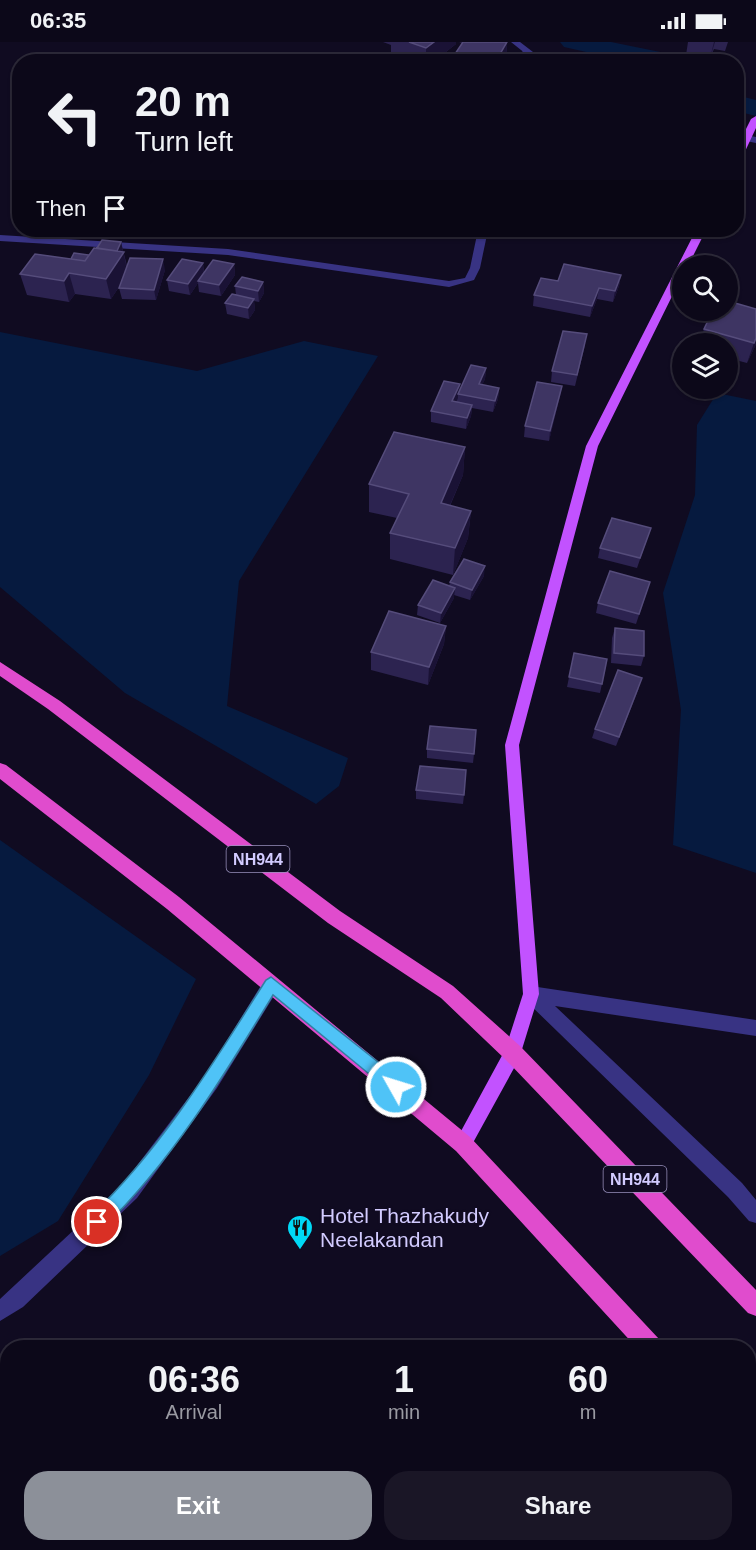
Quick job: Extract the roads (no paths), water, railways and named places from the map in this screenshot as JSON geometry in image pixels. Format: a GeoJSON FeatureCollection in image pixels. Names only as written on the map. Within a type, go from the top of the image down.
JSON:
{"type":"FeatureCollection","features":[{"type":"Feature","properties":{"kind":"highway","name":"NH944"},"geometry":{"type":"LineString","coordinates":[[0,668],[63,712],[334,917],[447,992],[513,1053],[756,1305]]}},
{"type":"Feature","properties":{"kind":"highway"},"geometry":{"type":"LineString","coordinates":[[0,770],[172,903],[463,1144],[645,1340]]}},
{"type":"Feature","properties":{"kind":"main road"},"geometry":{"type":"LineString","coordinates":[[752,139],[755,122]]}},
{"type":"Feature","properties":{"kind":"main road"},"geometry":{"type":"LineString","coordinates":[[688,255],[698,237]]}},
{"type":"Feature","properties":{"kind":"main road"},"geometry":{"type":"LineString","coordinates":[[463,1144],[513,1053],[531,994],[512,745],[592,446],[672,288]]}},
{"type":"Feature","properties":{"kind":"street"},"geometry":{"type":"LineString","coordinates":[[515,42],[529,54]]}},
{"type":"Feature","properties":{"kind":"street"},"geometry":{"type":"LineString","coordinates":[[0,238],[228,252],[449,284],[469,280],[475,268],[482,237]]}},
{"type":"Feature","properties":{"kind":"street"},"geometry":{"type":"LineString","coordinates":[[0,1311],[16,1300],[130,1191],[211,1082],[271,985]]}},
{"type":"Feature","properties":{"kind":"street"},"geometry":{"type":"LineString","coordinates":[[531,994],[756,1028]]}},
{"type":"Feature","properties":{"kind":"street"},"geometry":{"type":"LineString","coordinates":[[531,994],[735,1190],[756,1214]]}},
{"type":"Feature","properties":{"kind":"water"},"geometry":{"type":"Polygon","coordinates":[[[0,332],[197,371],[304,341],[378,356],[239,581],[227,706],[348,758],[339,786],[316,804],[125,693],[0,587],[0,332]]]}},
{"type":"Feature","properties":{"kind":"water"},"geometry":{"type":"Polygon","coordinates":[[[738,397],[756,401],[756,873],[673,845],[681,710],[663,593],[695,495],[697,425],[713,399],[738,397]]]}},
{"type":"Feature","properties":{"kind":"water"},"geometry":{"type":"Polygon","coordinates":[[[0,840],[196,979],[149,1075],[58,1221],[0,1256],[0,840]]]}},
{"type":"Feature","properties":{"kind":"waterway"},"geometry":{"type":"LineString","coordinates":[[573,42],[632,54]]}},
{"type":"Feature","properties":{"kind":"waterway"},"geometry":{"type":"LineString","coordinates":[[744,105],[756,108]]}},
{"type":"Feature","properties":{"kind":"place","name":"Hotel Thazhakudy Neelakandan"},"geometry":{"type":"Point","coordinates":[300,1251]}}]}
